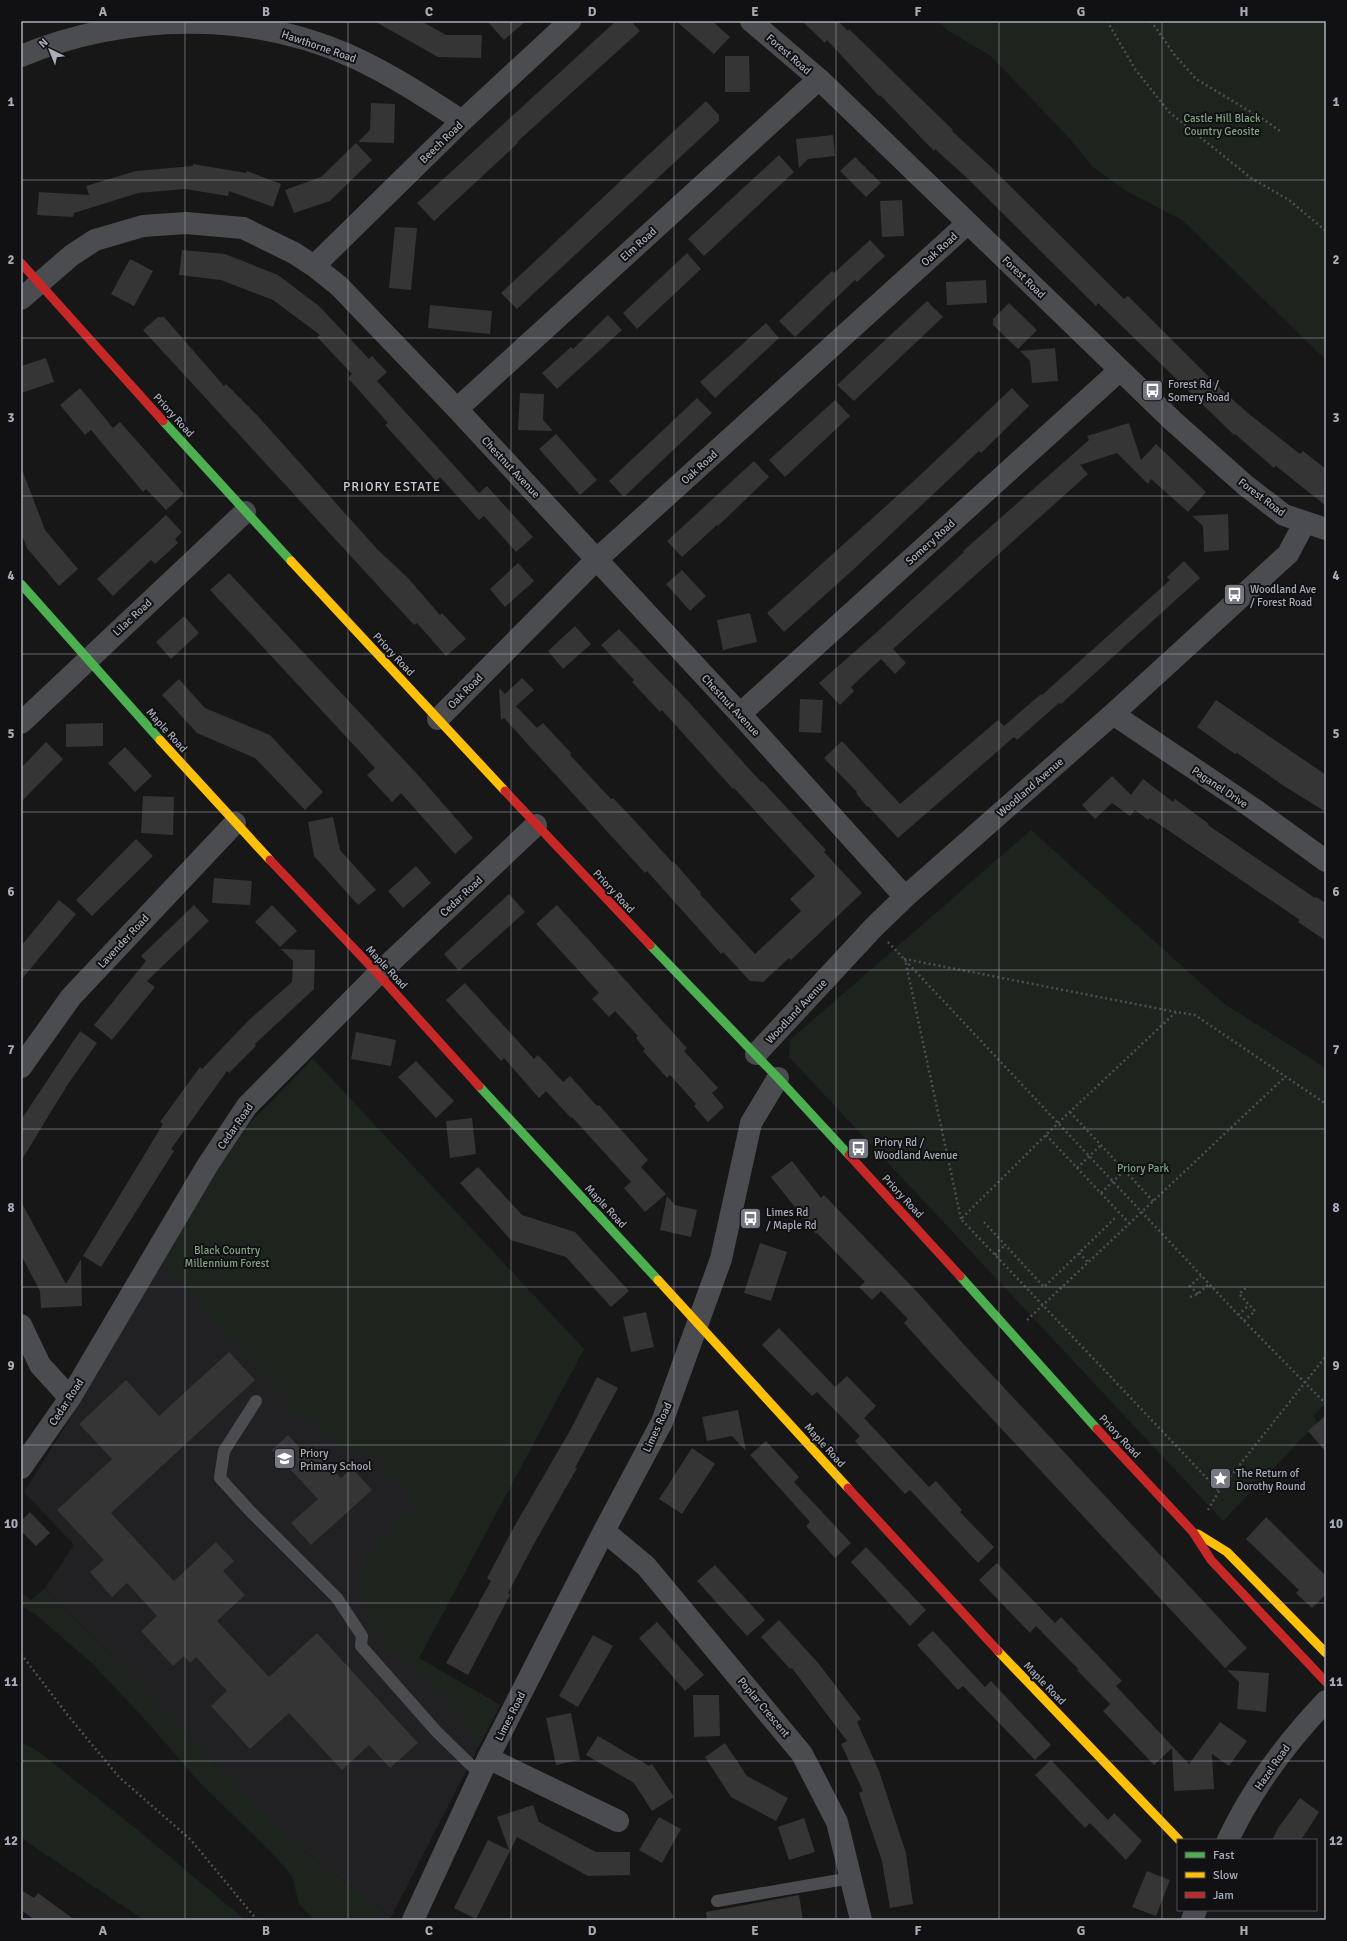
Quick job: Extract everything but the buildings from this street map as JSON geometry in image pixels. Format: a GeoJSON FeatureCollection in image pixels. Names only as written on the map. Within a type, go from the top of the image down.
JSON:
{"type":"FeatureCollection","features":[{"type":"Feature","properties":{"kind":"main road","name":"Priory Road"},"geometry":{"type":"LineString","coordinates":[[21,263],[245,512],[665,962],[756,1054],[1013,1334],[1105,1438],[1193,1532],[1211,1560],[1326,1682]]}},
{"type":"Feature","properties":{"kind":"main road","name":"Maple Road"},"geometry":{"type":"LineString","coordinates":[[21,584],[235,823],[378,974],[468,1075],[698,1323],[947,1597],[1178,1839]]}},
{"type":"Feature","properties":{"kind":"main road","name":"Priory Road"},"geometry":{"type":"LineString","coordinates":[[1193,1532],[1227,1552],[1326,1653]]}},
{"type":"Feature","properties":{"kind":"street","name":"Beech Road"},"geometry":{"type":"LineString","coordinates":[[314,266],[462,121],[570,21]]}},
{"type":"Feature","properties":{"kind":"street","name":"Forest Road"},"geometry":{"type":"LineString","coordinates":[[751,21],[819,79],[1173,421],[1245,485],[1284,516],[1326,529]]}},
{"type":"Feature","properties":{"kind":"street","name":"Hawthorne Road"},"geometry":{"type":"LineString","coordinates":[[21,56],[38,49],[83,36],[121,29],[170,23],[229,24],[287,33],[352,56],[406,84],[462,121]]}},
{"type":"Feature","properties":{"kind":"street","name":"Elm Road"},"geometry":{"type":"LineString","coordinates":[[457,409],[819,79]]}},
{"type":"Feature","properties":{"kind":"street","name":"Chestnut Avenue"},"geometry":{"type":"LineString","coordinates":[[21,299],[72,255],[95,240],[150,225],[186,223],[243,228],[294,253],[314,266],[339,286],[457,409],[740,714],[905,897]]}},
{"type":"Feature","properties":{"kind":"street","name":"Oak Road"},"geometry":{"type":"LineString","coordinates":[[438,719],[596,560],[968,223]]}},
{"type":"Feature","properties":{"kind":"street","name":"Somery Road"},"geometry":{"type":"LineString","coordinates":[[740,714],[1120,370]]}},
{"type":"Feature","properties":{"kind":"street","name":"Lilac Road"},"geometry":{"type":"LineString","coordinates":[[21,723],[87,659],[245,512]]}},
{"type":"Feature","properties":{"kind":"street","name":"Woodland Avenue"},"geometry":{"type":"LineString","coordinates":[[756,1054],[874,927],[905,897],[1113,714],[1288,554],[1305,522]]}},
{"type":"Feature","properties":{"kind":"street","name":"Paganel Drive"},"geometry":{"type":"LineString","coordinates":[[1113,714],[1254,809],[1326,861]]}},
{"type":"Feature","properties":{"kind":"street","name":"Lavender Road"},"geometry":{"type":"LineString","coordinates":[[21,1067],[71,997],[235,823]]}},
{"type":"Feature","properties":{"kind":"street","name":"Cedar Road"},"geometry":{"type":"LineString","coordinates":[[21,1468],[70,1398],[207,1166],[247,1106],[378,974],[536,825]]}},
{"type":"Feature","properties":{"kind":"street","name":"Limes Road"},"geometry":{"type":"LineString","coordinates":[[413,1920],[485,1767],[604,1531],[662,1422],[721,1259],[751,1123],[778,1078]]}},
{"type":"Feature","properties":{"kind":"street"},"geometry":{"type":"LineString","coordinates":[[21,1325],[40,1365],[70,1398]]}},
{"type":"Feature","properties":{"kind":"street","name":"Poplar Crescent"},"geometry":{"type":"LineString","coordinates":[[604,1531],[646,1566],[802,1754],[837,1822],[861,1920]]}},
{"type":"Feature","properties":{"kind":"street"},"geometry":{"type":"LineString","coordinates":[[1304,1630],[1303,1645],[1326,1669]]}},
{"type":"Feature","properties":{"kind":"street","name":"Hazel Road"},"geometry":{"type":"LineString","coordinates":[[1229,1839],[1261,1782],[1298,1730],[1326,1701]]}},
{"type":"Feature","properties":{"kind":"street"},"geometry":{"type":"LineString","coordinates":[[485,1767],[618,1821]]}},
{"type":"Feature","properties":{"kind":"lane"},"geometry":{"type":"LineString","coordinates":[[256,1401],[224,1451],[220,1478],[250,1511],[337,1598],[362,1636],[361,1646],[436,1731],[485,1767]]}},
{"type":"Feature","properties":{"kind":"lane"},"geometry":{"type":"LineString","coordinates":[[717,1901],[851,1878]]}},
{"type":"Feature","properties":{"kind":"path"},"geometry":{"type":"LineString","coordinates":[[1107,21],[1135,69],[1169,112],[1251,178],[1289,200],[1326,231]]}},
{"type":"Feature","properties":{"kind":"path"},"geometry":{"type":"LineString","coordinates":[[1151,21],[1174,54],[1196,79],[1280,131]]}},
{"type":"Feature","properties":{"kind":"path"},"geometry":{"type":"LineString","coordinates":[[874,927],[1238,1315],[1306,1382],[1326,1404]]}},
{"type":"Feature","properties":{"kind":"path"},"geometry":{"type":"LineString","coordinates":[[905,960],[1195,1015],[1326,1104]]}},
{"type":"Feature","properties":{"kind":"path"},"geometry":{"type":"LineString","coordinates":[[905,960],[961,1219],[1219,1491]]}},
{"type":"Feature","properties":{"kind":"path"},"geometry":{"type":"LineString","coordinates":[[961,1219],[1058,1123],[1176,1012]]}},
{"type":"Feature","properties":{"kind":"path"},"geometry":{"type":"LineString","coordinates":[[1013,1334],[1286,1076]]}},
{"type":"Feature","properties":{"kind":"path"},"geometry":{"type":"LineString","coordinates":[[1070,1112],[1154,1202]]}},
{"type":"Feature","properties":{"kind":"path"},"geometry":{"type":"LineString","coordinates":[[1046,1135],[1130,1224]]}},
{"type":"Feature","properties":{"kind":"path"},"geometry":{"type":"LineString","coordinates":[[1077,1168],[1101,1145]]}},
{"type":"Feature","properties":{"kind":"path"},"geometry":{"type":"LineString","coordinates":[[1101,1193],[1125,1170]]}},
{"type":"Feature","properties":{"kind":"path"},"geometry":{"type":"LineString","coordinates":[[984,1222],[1044,1287],[1115,1218]]}},
{"type":"Feature","properties":{"kind":"path"},"geometry":{"type":"LineString","coordinates":[[995,1255],[1005,1245]]}},
{"type":"Feature","properties":{"kind":"path"},"geometry":{"type":"LineString","coordinates":[[1079,1253],[1089,1263]]}},
{"type":"Feature","properties":{"kind":"path"},"geometry":{"type":"LineString","coordinates":[[1198,1294],[1190,1286],[1202,1276]]}},
{"type":"Feature","properties":{"kind":"path"},"geometry":{"type":"LineString","coordinates":[[1190,1297],[1198,1294],[1209,1284]]}},
{"type":"Feature","properties":{"kind":"path"},"geometry":{"type":"LineString","coordinates":[[1244,1321],[1255,1311],[1239,1294],[1247,1287]]}},
{"type":"Feature","properties":{"kind":"path"},"geometry":{"type":"LineString","coordinates":[[1238,1315],[1250,1305]]}},
{"type":"Feature","properties":{"kind":"path"},"geometry":{"type":"LineString","coordinates":[[1208,1510],[1219,1491],[1326,1356]]}},
{"type":"Feature","properties":{"kind":"path"},"geometry":{"type":"LineString","coordinates":[[21,1654],[70,1718],[119,1777],[191,1840],[258,1920]]}},
{"type":"Feature","properties":{"kind":"shaded area","name":"Priory Primary School"},"geometry":{"type":"Polygon","coordinates":[[[313,1059],[584,1349],[419,1658],[500,1705],[391,1917],[288,1838],[45,1588],[74,1545],[24,1492],[66,1425],[210,1181],[251,1123],[313,1059]]]}},
{"type":"Feature","properties":{"kind":"green space","name":"Castle Hill Black Country Geosite"},"geometry":{"type":"Polygon","coordinates":[[[938,21],[1326,21],[1326,360],[1182,220],[1128,192],[1094,168],[1069,138],[991,56],[947,30],[938,21]]]}},
{"type":"Feature","properties":{"kind":"green space","name":"Priory Park"},"geometry":{"type":"Polygon","coordinates":[[[1031,830],[1223,1003],[1326,1068],[1326,1403],[1313,1416],[1318,1422],[1223,1521],[789,1057],[790,1040],[1031,830]]]}},
{"type":"Feature","properties":{"kind":"green space","name":"Black Country Millennium Forest"},"geometry":{"type":"Polygon","coordinates":[[[313,1059],[584,1349],[419,1658],[500,1705],[480,1744],[437,1688],[406,1659],[382,1643],[368,1621],[360,1589],[361,1561],[383,1536],[416,1506],[375,1457],[358,1455],[335,1437],[290,1410],[279,1392],[161,1263],[210,1181],[250,1123],[313,1059]]]}},
{"type":"Feature","properties":{"kind":"green space"},"geometry":{"type":"Polygon","coordinates":[[[45,1588],[288,1838],[391,1917],[388,1920],[314,1920],[299,1904],[292,1876],[272,1853],[201,1784],[148,1723],[93,1664],[35,1614],[21,1606],[21,1592],[31,1600],[45,1588]]]}},
{"type":"Feature","properties":{"kind":"green space"},"geometry":{"type":"Polygon","coordinates":[[[21,1742],[38,1751],[144,1835],[245,1920],[144,1920],[21,1838],[21,1742]]]}},
{"type":"Feature","properties":{"kind":"traffic: fast"},"geometry":{"type":"LineString","coordinates":[[163,421],[291,561]]}},
{"type":"Feature","properties":{"kind":"traffic: fast"},"geometry":{"type":"LineString","coordinates":[[21,584],[160,740]]}},
{"type":"Feature","properties":{"kind":"traffic: fast"},"geometry":{"type":"LineString","coordinates":[[650,945],[778,1078],[849,1155]]}},
{"type":"Feature","properties":{"kind":"traffic: fast"},"geometry":{"type":"LineString","coordinates":[[479,1086],[658,1280]]}},
{"type":"Feature","properties":{"kind":"traffic: fast"},"geometry":{"type":"LineString","coordinates":[[960,1276],[1097,1429]]}},
{"type":"Feature","properties":{"kind":"traffic: slow"},"geometry":{"type":"LineString","coordinates":[[291,561],[505,791]]}},
{"type":"Feature","properties":{"kind":"traffic: slow"},"geometry":{"type":"LineString","coordinates":[[160,740],[270,860]]}},
{"type":"Feature","properties":{"kind":"traffic: slow"},"geometry":{"type":"LineString","coordinates":[[658,1280],[848,1488]]}},
{"type":"Feature","properties":{"kind":"traffic: slow"},"geometry":{"type":"LineString","coordinates":[[1198,1534],[1227,1552],[1326,1653]]}},
{"type":"Feature","properties":{"kind":"traffic: slow"},"geometry":{"type":"LineString","coordinates":[[998,1651],[1178,1839]]}},
{"type":"Feature","properties":{"kind":"traffic: jam"},"geometry":{"type":"LineString","coordinates":[[21,263],[163,421]]}},
{"type":"Feature","properties":{"kind":"traffic: jam"},"geometry":{"type":"LineString","coordinates":[[505,791],[650,945]]}},
{"type":"Feature","properties":{"kind":"traffic: jam"},"geometry":{"type":"LineString","coordinates":[[270,860],[378,974],[479,1086]]}},
{"type":"Feature","properties":{"kind":"traffic: jam"},"geometry":{"type":"LineString","coordinates":[[849,1155],[960,1276]]}},
{"type":"Feature","properties":{"kind":"traffic: jam"},"geometry":{"type":"LineString","coordinates":[[1097,1429],[1193,1532],[1211,1560],[1326,1682]]}},
{"type":"Feature","properties":{"kind":"traffic: jam"},"geometry":{"type":"LineString","coordinates":[[848,1488],[998,1651]]}},
{"type":"Feature","properties":{"kind":"place","name":"Forest Rd / Somery Road"},"geometry":{"type":"Point","coordinates":[1152,390]}},
{"type":"Feature","properties":{"kind":"place","name":"Woodland Ave / Forest Road"},"geometry":{"type":"Point","coordinates":[1235,595]}},
{"type":"Feature","properties":{"kind":"place","name":"Priory Rd / Woodland Avenue"},"geometry":{"type":"Point","coordinates":[859,1148]}},
{"type":"Feature","properties":{"kind":"place","name":"Limes Rd / Maple Rd"},"geometry":{"type":"Point","coordinates":[750,1218]}},
{"type":"Feature","properties":{"kind":"place","name":"Priory Primary School"},"geometry":{"type":"Point","coordinates":[285,1459]}},
{"type":"Feature","properties":{"kind":"place","name":"The Return of Dorothy Round"},"geometry":{"type":"Point","coordinates":[1220,1479]}},
{"type":"Feature","properties":{"kind":"district","name":"PRIORY ESTATE"},"geometry":{"type":"Point","coordinates":[392,486]}}]}
